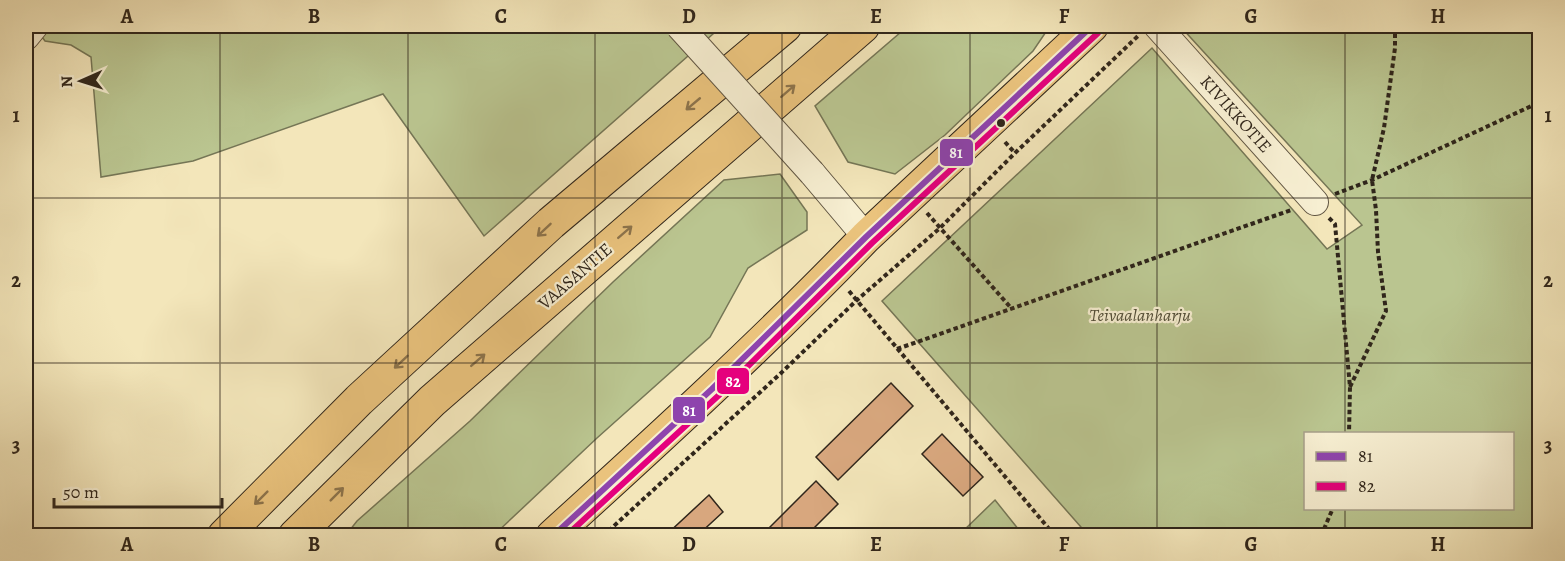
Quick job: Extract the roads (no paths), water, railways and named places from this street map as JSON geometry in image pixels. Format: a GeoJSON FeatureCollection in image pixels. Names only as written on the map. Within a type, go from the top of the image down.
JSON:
{"type":"FeatureCollection","features":[{"type":"Feature","properties":{"kind":"highway","name":"VAASANTIE"},"geometry":{"type":"LineString","coordinates":[[295,536],[432,401],[863,26]]}},
{"type":"Feature","properties":{"kind":"highway"},"geometry":{"type":"LineString","coordinates":[[224,536],[359,400],[551,223],[777,30]]}},
{"type":"Feature","properties":{"kind":"main road"},"geometry":{"type":"LineString","coordinates":[[552,536],[641,456],[832,273],[866,237],[1092,26]]}},
{"type":"Feature","properties":{"kind":"street"},"geometry":{"type":"LineString","coordinates":[[26,37],[35,26]]}},
{"type":"Feature","properties":{"kind":"street"},"geometry":{"type":"LineString","coordinates":[[678,26],[813,173],[866,237]]}},
{"type":"Feature","properties":{"kind":"street","name":"KIVIKKOTIE"},"geometry":{"type":"LineString","coordinates":[[1149,29],[1315,202]]}},
{"type":"Feature","properties":{"kind":"park label","name":"Teivaalanharju"},"geometry":{"type":"Point","coordinates":[1140,315]}}]}
